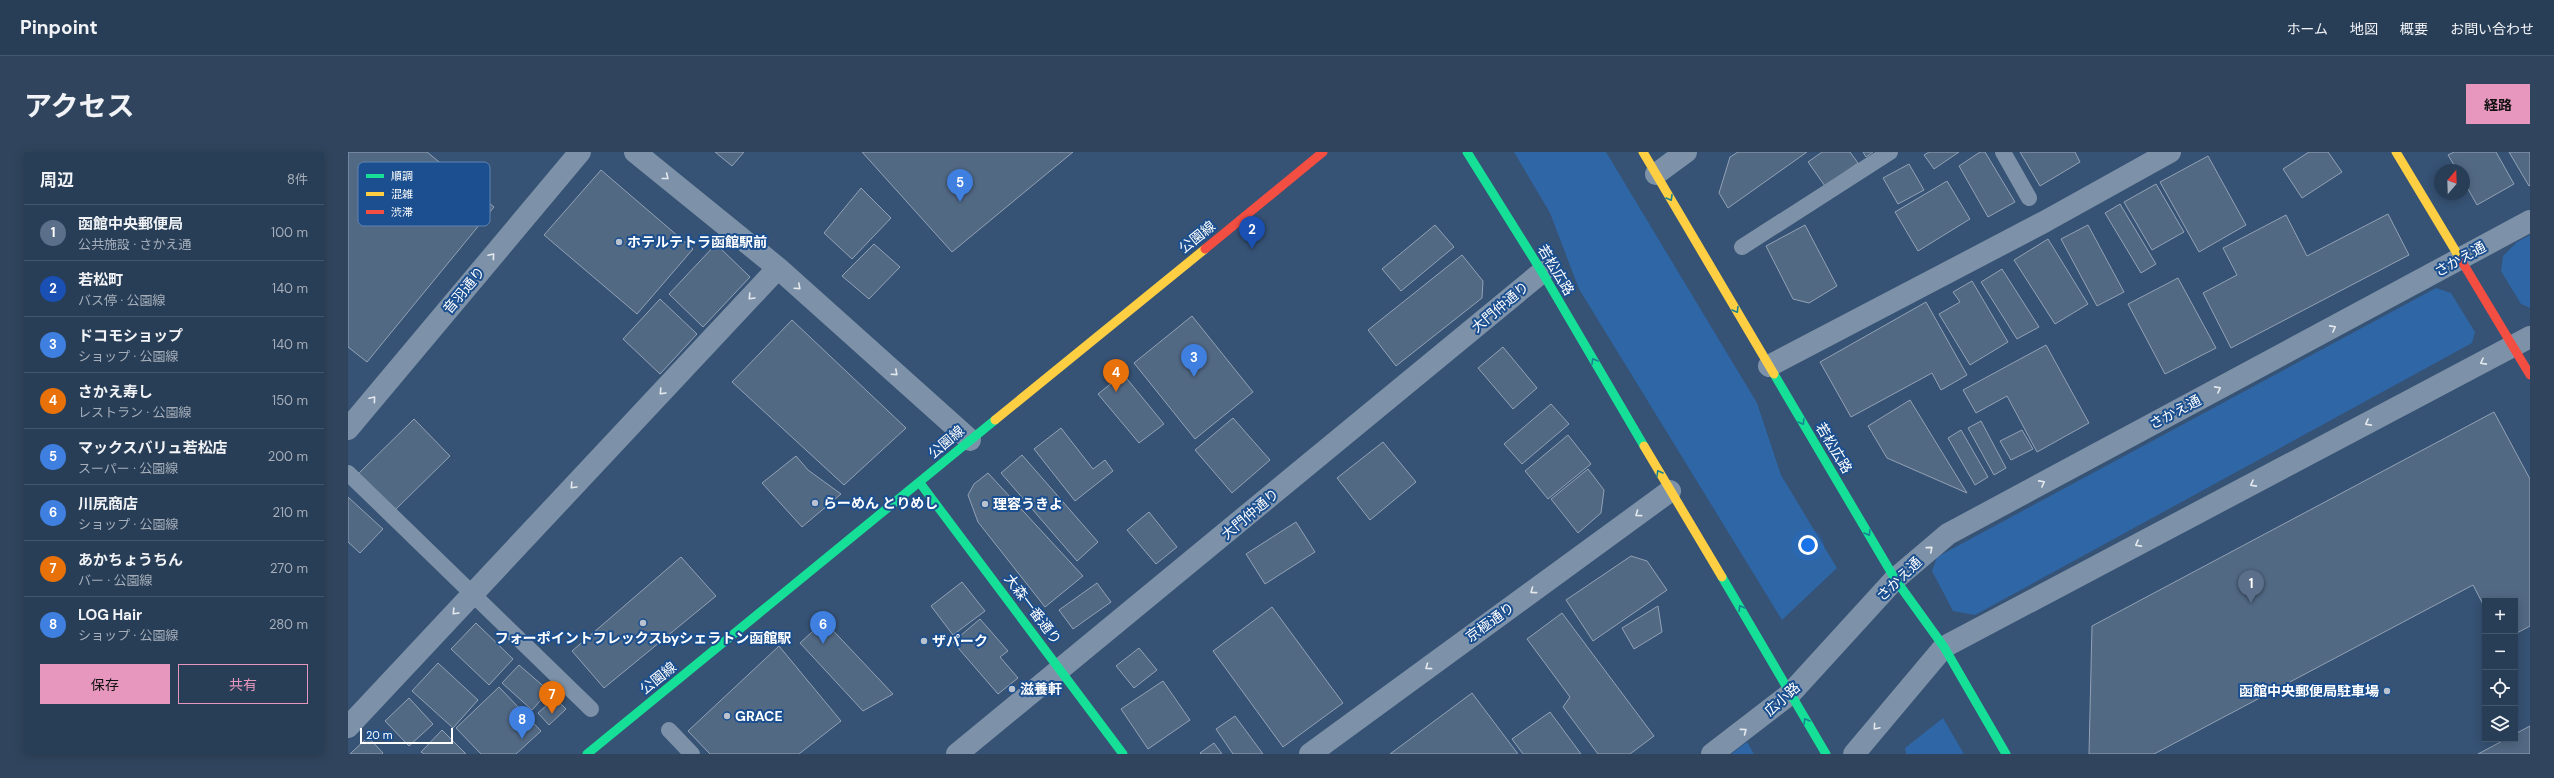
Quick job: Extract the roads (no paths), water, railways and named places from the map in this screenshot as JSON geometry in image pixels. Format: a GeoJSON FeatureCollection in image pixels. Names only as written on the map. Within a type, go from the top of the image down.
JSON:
{"type":"FeatureCollection","features":[{"type":"Feature","properties":{"kind":"street","name":"音羽通り"},"geometry":{"type":"LineString","coordinates":[[348,429],[580,152]]}},
{"type":"Feature","properties":{"kind":"street"},"geometry":{"type":"LineString","coordinates":[[635,152],[778,268],[970,440]]}},
{"type":"Feature","properties":{"kind":"street","name":"公園線"},"geometry":{"type":"LineString","coordinates":[[587,754],[920,483],[970,440],[1322,152]]}},
{"type":"Feature","properties":{"kind":"street","name":"若松広路"},"geometry":{"type":"LineString","coordinates":[[1467,152],[1542,272],[1826,754]]}},
{"type":"Feature","properties":{"kind":"street","name":"若松広路"},"geometry":{"type":"LineString","coordinates":[[1643,152],[1895,579],[1944,647],[2006,754]]}},
{"type":"Feature","properties":{"kind":"street"},"geometry":{"type":"LineString","coordinates":[[1656,174],[1686,152]]}},
{"type":"Feature","properties":{"kind":"street"},"geometry":{"type":"LineString","coordinates":[[1769,366],[2044,222],[2170,152]]}},
{"type":"Feature","properties":{"kind":"street"},"geometry":{"type":"LineString","coordinates":[[2396,152],[2459,258],[2521,342],[2530,375]]}},
{"type":"Feature","properties":{"kind":"street","name":"さかえ通"},"geometry":{"type":"LineString","coordinates":[[1843,636],[1895,579],[1948,534],[2530,221]]}},
{"type":"Feature","properties":{"kind":"street"},"geometry":{"type":"LineString","coordinates":[[348,728],[473,592],[778,268]]}},
{"type":"Feature","properties":{"kind":"street","name":"大門仲通り"},"geometry":{"type":"LineString","coordinates":[[957,754],[1542,272]]}},
{"type":"Feature","properties":{"kind":"street"},"geometry":{"type":"LineString","coordinates":[[1854,754],[1944,647],[2521,342]]}},
{"type":"Feature","properties":{"kind":"street","name":"大森一番通り"},"geometry":{"type":"LineString","coordinates":[[920,483],[1123,754]]}},
{"type":"Feature","properties":{"kind":"street","name":"京極通り"},"geometry":{"type":"LineString","coordinates":[[1310,754],[1670,491]]}},
{"type":"Feature","properties":{"kind":"street","name":"広小路"},"geometry":{"type":"LineString","coordinates":[[1712,754],[1790,694],[1843,636]]}},
{"type":"Feature","properties":{"kind":"lane"},"geometry":{"type":"LineString","coordinates":[[1742,247],[1890,152]]}},
{"type":"Feature","properties":{"kind":"lane"},"geometry":{"type":"LineString","coordinates":[[2003,152],[2029,198]]}},
{"type":"Feature","properties":{"kind":"lane"},"geometry":{"type":"LineString","coordinates":[[348,473],[473,592],[590,709]]}},
{"type":"Feature","properties":{"kind":"lane"},"geometry":{"type":"LineString","coordinates":[[669,730],[692,754]]}},
{"type":"Feature","properties":{"kind":"place","name":"マックスバリュ若松店"},"geometry":{"type":"Point","coordinates":[960,202]}},
{"type":"Feature","properties":{"kind":"place","name":"ホテルテトラ函館駅前"},"geometry":{"type":"Point","coordinates":[619,242]}},
{"type":"Feature","properties":{"kind":"place","name":"若松町"},"geometry":{"type":"Point","coordinates":[1252,249]}},
{"type":"Feature","properties":{"kind":"place","name":"ドコモショップ"},"geometry":{"type":"Point","coordinates":[1194,377]}},
{"type":"Feature","properties":{"kind":"place","name":"さかえ寿し"},"geometry":{"type":"Point","coordinates":[1116,392]}},
{"type":"Feature","properties":{"kind":"place","name":"らーめん とりめし"},"geometry":{"type":"Point","coordinates":[815,503]}},
{"type":"Feature","properties":{"kind":"place","name":"理容うきよ"},"geometry":{"type":"Point","coordinates":[985,504]}},
{"type":"Feature","properties":{"kind":"place","name":"函館中央郵便局"},"geometry":{"type":"Point","coordinates":[2251,603]}},
{"type":"Feature","properties":{"kind":"place","name":"フォーポイントフレックスbyシェラトン函館駅"},"geometry":{"type":"Point","coordinates":[643,623]}},
{"type":"Feature","properties":{"kind":"place","name":"ザパーク"},"geometry":{"type":"Point","coordinates":[924,641]}},
{"type":"Feature","properties":{"kind":"place","name":"川尻商店"},"geometry":{"type":"Point","coordinates":[823,644]}},
{"type":"Feature","properties":{"kind":"place","name":"滋養軒"},"geometry":{"type":"Point","coordinates":[1012,689]}},
{"type":"Feature","properties":{"kind":"place","name":"函館中央郵便局駐車場"},"geometry":{"type":"Point","coordinates":[2387,691]}},
{"type":"Feature","properties":{"kind":"place","name":"あかちょうちん"},"geometry":{"type":"Point","coordinates":[552,714]}},
{"type":"Feature","properties":{"kind":"place","name":"GRACE"},"geometry":{"type":"Point","coordinates":[727,716]}},
{"type":"Feature","properties":{"kind":"place","name":"LOG Hair"},"geometry":{"type":"Point","coordinates":[522,739]}}]}
